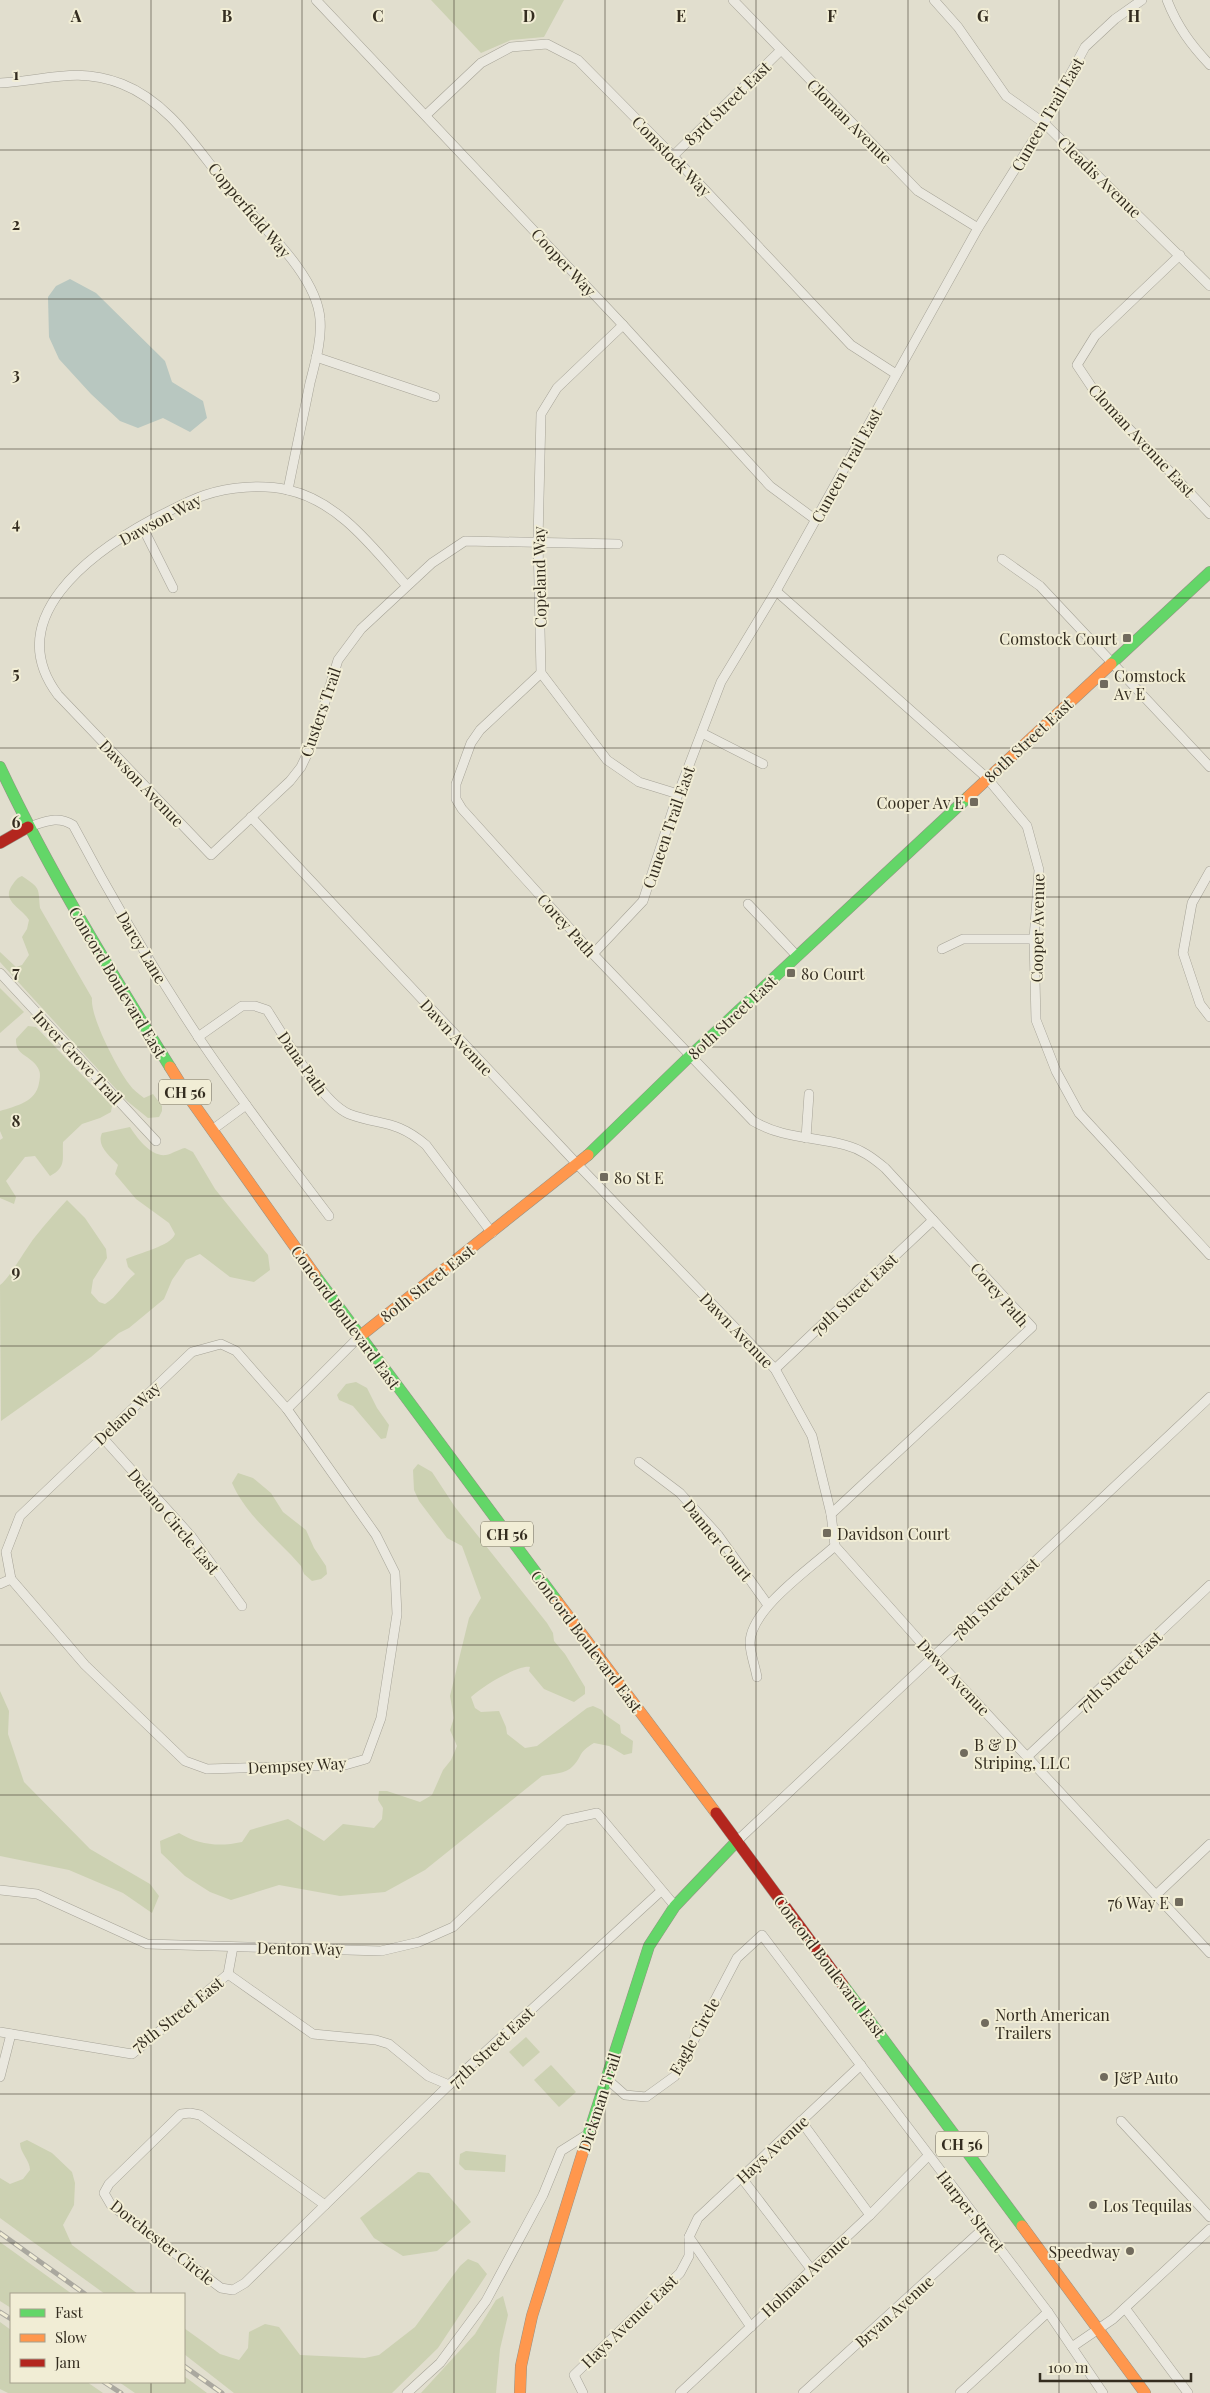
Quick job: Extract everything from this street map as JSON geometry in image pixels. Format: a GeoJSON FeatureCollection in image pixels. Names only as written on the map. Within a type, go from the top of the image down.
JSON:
{"type":"FeatureCollection","features":[{"type":"Feature","properties":{"kind":"main road","name":"80th Street East"},"geometry":{"type":"LineString","coordinates":[[359,1337],[578,1166],[690,1056],[1210,572]]}},
{"type":"Feature","properties":{"kind":"main road","name":"Concord Boulevard East"},"geometry":{"type":"LineString","coordinates":[[0,766],[28,827],[128,1004],[212,1130],[359,1337],[737,1841],[1099,2328],[1145,2393]]}},
{"type":"Feature","properties":{"kind":"main road"},"geometry":{"type":"LineString","coordinates":[[0,844],[28,827]]}},
{"type":"Feature","properties":{"kind":"main road","name":"Dickman Trail"},"geometry":{"type":"LineString","coordinates":[[520,2393],[522,2366],[532,2316],[649,1946],[675,1906],[737,1841]]}},
{"type":"Feature","properties":{"kind":"street","name":"Cooper Way"},"geometry":{"type":"LineString","coordinates":[[316,0],[426,114],[770,486],[816,520]]}},
{"type":"Feature","properties":{"kind":"street","name":"Cloman Avenue"},"geometry":{"type":"LineString","coordinates":[[733,0],[780,51],[918,191],[978,228]]}},
{"type":"Feature","properties":{"kind":"street","name":"Cleadis Avenue"},"geometry":{"type":"LineString","coordinates":[[934,0],[958,27],[1006,96],[1044,123],[1210,286]]}},
{"type":"Feature","properties":{"kind":"street","name":"Cuneen Trail East"},"geometry":{"type":"LineString","coordinates":[[593,954],[644,901],[678,794],[721,682],[776,591],[978,228],[1044,123],[1085,47],[1115,19],[1142,0]]}},
{"type":"Feature","properties":{"kind":"street"},"geometry":{"type":"LineString","coordinates":[[1167,0],[1175,22],[1191,45],[1210,65]]}},
{"type":"Feature","properties":{"kind":"street","name":"Comstock Way"},"geometry":{"type":"LineString","coordinates":[[426,114],[481,63],[511,47],[547,44],[578,60],[673,156],[852,346],[896,374]]}},
{"type":"Feature","properties":{"kind":"street","name":"83rd Street East"},"geometry":{"type":"LineString","coordinates":[[673,156],[780,51]]}},
{"type":"Feature","properties":{"kind":"street","name":"Copperfield Way"},"geometry":{"type":"LineString","coordinates":[[0,83],[67,74],[90,75],[134,89],[162,109],[194,142],[230,189],[306,278],[316,298],[320,320],[316,357],[288,490]]}},
{"type":"Feature","properties":{"kind":"street","name":"Cloman Avenue East"},"geometry":{"type":"LineString","coordinates":[[1180,255],[1094,336],[1077,365],[1097,395],[1210,514]]}},
{"type":"Feature","properties":{"kind":"street","name":"Copeland Way"},"geometry":{"type":"LineString","coordinates":[[541,674],[538,541],[541,414],[557,388],[623,325]]}},
{"type":"Feature","properties":{"kind":"street"},"geometry":{"type":"LineString","coordinates":[[316,357],[435,397]]}},
{"type":"Feature","properties":{"kind":"street","name":"Dawson Way"},"geometry":{"type":"LineString","coordinates":[[74,710],[58,695],[46,676],[40,654],[43,622],[53,600],[67,582],[92,558],[142,526],[172,510],[215,492],[238,488],[288,490],[311,498],[340,515],[407,586]]}},
{"type":"Feature","properties":{"kind":"street"},"geometry":{"type":"LineString","coordinates":[[142,526],[173,588]]}},
{"type":"Feature","properties":{"kind":"street","name":"Custers Trail"},"geometry":{"type":"LineString","coordinates":[[211,854],[301,767],[312,744],[338,660],[361,629],[432,563],[465,541],[618,544]]}},
{"type":"Feature","properties":{"kind":"street"},"geometry":{"type":"LineString","coordinates":[[1002,559],[1040,586],[1210,767]]}},
{"type":"Feature","properties":{"kind":"street","name":"Cooper Avenue"},"geometry":{"type":"LineString","coordinates":[[776,591],[987,778],[1026,826],[1039,870],[1034,939],[1036,1020],[1056,1071],[1079,1113],[1210,1255]]}},
{"type":"Feature","properties":{"kind":"street"},"geometry":{"type":"LineString","coordinates":[[541,674],[607,760],[640,782],[678,794]]}},
{"type":"Feature","properties":{"kind":"street","name":"Corey Path"},"geometry":{"type":"LineString","coordinates":[[541,674],[480,730],[471,743],[456,784],[456,799],[462,809],[593,954],[753,1121],[770,1131],[846,1145],[866,1153],[885,1168],[1032,1327],[831,1514]]}},
{"type":"Feature","properties":{"kind":"street","name":"Dawson Avenue"},"geometry":{"type":"LineString","coordinates":[[74,710],[211,854]]}},
{"type":"Feature","properties":{"kind":"street"},"geometry":{"type":"LineString","coordinates":[[702,733],[763,764]]}},
{"type":"Feature","properties":{"kind":"street","name":"Dawn Avenue"},"geometry":{"type":"LineString","coordinates":[[251,817],[578,1166],[775,1369],[812,1436],[831,1514],[835,1546],[933,1656],[1210,1953]]}},
{"type":"Feature","properties":{"kind":"street","name":"Darcy Lane"},"geometry":{"type":"LineString","coordinates":[[28,827],[56,818],[73,825],[130,928],[198,1036],[328,1216]]}},
{"type":"Feature","properties":{"kind":"street"},"geometry":{"type":"LineString","coordinates":[[1210,871],[1192,903],[1182,952],[1200,1004],[1210,1017]]}},
{"type":"Feature","properties":{"kind":"street"},"geometry":{"type":"LineString","coordinates":[[748,904],[797,956]]}},
{"type":"Feature","properties":{"kind":"street"},"geometry":{"type":"LineString","coordinates":[[942,950],[964,939],[1034,939]]}},
{"type":"Feature","properties":{"kind":"street","name":"Inver Grove Trail"},"geometry":{"type":"LineString","coordinates":[[0,973],[156,1141]]}},
{"type":"Feature","properties":{"kind":"street","name":"Dana Path"},"geometry":{"type":"LineString","coordinates":[[198,1036],[242,1006],[256,1006],[266,1010],[328,1100],[349,1114],[395,1125],[413,1134],[426,1145],[492,1233]]}},
{"type":"Feature","properties":{"kind":"street"},"geometry":{"type":"LineString","coordinates":[[806,1138],[809,1094]]}},
{"type":"Feature","properties":{"kind":"street"},"geometry":{"type":"LineString","coordinates":[[212,1130],[246,1105]]}},
{"type":"Feature","properties":{"kind":"street","name":"79th Street East"},"geometry":{"type":"LineString","coordinates":[[775,1369],[933,1220]]}},
{"type":"Feature","properties":{"kind":"street","name":"80th Street East"},"geometry":{"type":"LineString","coordinates":[[287,1409],[359,1337]]}},
{"type":"Feature","properties":{"kind":"street","name":"Delano Way"},"geometry":{"type":"LineString","coordinates":[[11,1579],[6,1552],[20,1516],[192,1352],[221,1344],[236,1351],[287,1409]]}},
{"type":"Feature","properties":{"kind":"street","name":"78th Street East"},"geometry":{"type":"LineString","coordinates":[[737,1841],[1210,1397]]}},
{"type":"Feature","properties":{"kind":"street","name":"Dempsey Way"},"geometry":{"type":"LineString","coordinates":[[11,1579],[85,1665],[185,1761],[207,1769],[345,1765],[366,1759],[381,1718],[397,1614],[394,1573],[376,1535],[287,1409]]}},
{"type":"Feature","properties":{"kind":"street","name":"Delano Circle East"},"geometry":{"type":"LineString","coordinates":[[102,1437],[191,1536],[242,1606]]}},
{"type":"Feature","properties":{"kind":"street","name":"Danner Court"},"geometry":{"type":"LineString","coordinates":[[639,1462],[686,1500],[718,1536],[768,1605]]}},
{"type":"Feature","properties":{"kind":"street"},"geometry":{"type":"LineString","coordinates":[[757,1677],[750,1642],[756,1623],[768,1605],[835,1546]]}},
{"type":"Feature","properties":{"kind":"street"},"geometry":{"type":"LineString","coordinates":[[0,1584],[11,1579]]}},
{"type":"Feature","properties":{"kind":"street","name":"77th Street East"},"geometry":{"type":"LineString","coordinates":[[1028,1756],[1210,1586]]}},
{"type":"Feature","properties":{"kind":"street","name":"Denton Way"},"geometry":{"type":"LineString","coordinates":[[0,1890],[37,1894],[147,1944],[381,1950],[419,1942],[453,1926],[565,1820],[597,1813],[661,1891]]}},
{"type":"Feature","properties":{"kind":"street"},"geometry":{"type":"LineString","coordinates":[[1156,1895],[1210,1844]]}},
{"type":"Feature","properties":{"kind":"street"},"geometry":{"type":"LineString","coordinates":[[661,1891],[675,1906]]}},
{"type":"Feature","properties":{"kind":"street","name":"77th Street East"},"geometry":{"type":"LineString","coordinates":[[325,2205],[449,2085],[661,1891]]}},
{"type":"Feature","properties":{"kind":"street","name":"Eagle Circle"},"geometry":{"type":"LineString","coordinates":[[607,2079],[625,2095],[646,2097],[675,2076],[736,1958],[762,1934]]}},
{"type":"Feature","properties":{"kind":"street","name":"Harper Street"},"geometry":{"type":"LineString","coordinates":[[762,1934],[928,2156],[1048,2312],[1103,2393]]}},
{"type":"Feature","properties":{"kind":"street","name":"78th Street East"},"geometry":{"type":"LineString","coordinates":[[0,2032],[132,2054],[228,1974],[233,1947]]}},
{"type":"Feature","properties":{"kind":"street"},"geometry":{"type":"LineString","coordinates":[[228,1974],[313,2034],[376,2040],[389,2044],[428,2076],[449,2085]]}},
{"type":"Feature","properties":{"kind":"street"},"geometry":{"type":"LineString","coordinates":[[0,2078],[11,2034]]}},
{"type":"Feature","properties":{"kind":"street","name":"Hays Avenue"},"geometry":{"type":"LineString","coordinates":[[688,2237],[698,2218],[861,2065]]}},
{"type":"Feature","properties":{"kind":"street","name":"Dorchester Circle"},"geometry":{"type":"LineString","coordinates":[[190,2113],[200,2115],[325,2205],[245,2283],[233,2290],[221,2288],[111,2205],[104,2193],[109,2184],[181,2114],[190,2113]]}},
{"type":"Feature","properties":{"kind":"street"},"geometry":{"type":"LineString","coordinates":[[1121,2120],[1210,2217]]}},
{"type":"Feature","properties":{"kind":"street"},"geometry":{"type":"LineString","coordinates":[[801,2121],[870,2215]]}},
{"type":"Feature","properties":{"kind":"street"},"geometry":{"type":"LineString","coordinates":[[407,2393],[440,2362],[486,2301],[543,2195],[561,2151],[588,2134]]}},
{"type":"Feature","properties":{"kind":"street","name":"Holman Avenue"},"geometry":{"type":"LineString","coordinates":[[680,2393],[870,2215],[928,2156]]}},
{"type":"Feature","properties":{"kind":"street"},"geometry":{"type":"LineString","coordinates":[[741,2177],[811,2269]]}},
{"type":"Feature","properties":{"kind":"street","name":"Bryan Avenue"},"geometry":{"type":"LineString","coordinates":[[804,2393],[984,2228]]}},
{"type":"Feature","properties":{"kind":"street"},"geometry":{"type":"LineString","coordinates":[[1072,2347],[1125,2308],[1210,2229]]}},
{"type":"Feature","properties":{"kind":"street"},"geometry":{"type":"LineString","coordinates":[[688,2237],[751,2327]]}},
{"type":"Feature","properties":{"kind":"street","name":"Hays Avenue East"},"geometry":{"type":"LineString","coordinates":[[583,2393],[574,2375],[680,2273],[689,2256],[688,2237]]}},
{"type":"Feature","properties":{"kind":"street"},"geometry":{"type":"LineString","coordinates":[[1125,2308],[1188,2393]]}},
{"type":"Feature","properties":{"kind":"street"},"geometry":{"type":"LineString","coordinates":[[960,2393],[1048,2312]]}},
{"type":"Feature","properties":{"kind":"green space"},"geometry":{"type":"Polygon","coordinates":[[[431,0],[564,0],[544,37],[511,40],[481,53],[431,0]]]}},
{"type":"Feature","properties":{"kind":"green space"},"geometry":{"type":"Polygon","coordinates":[[[22,876],[36,886],[40,908],[92,998],[95,1017],[105,1042],[118,1066],[134,1090],[140,1095],[144,1098],[153,1094],[162,1106],[159,1117],[148,1118],[127,1101],[0,962],[0,952],[16,967],[22,965],[29,955],[22,937],[27,929],[29,920],[13,904],[9,895],[13,884],[22,876]]]}},
{"type":"Feature","properties":{"kind":"green space"},"geometry":{"type":"Polygon","coordinates":[[[0,988],[24,1012],[0,1033],[0,988]]]}},
{"type":"Feature","properties":{"kind":"green space"},"geometry":{"type":"Polygon","coordinates":[[[28,1026],[36,1027],[112,1106],[111,1112],[82,1124],[63,1142],[61,1166],[50,1176],[35,1156],[25,1157],[6,1181],[16,1197],[14,1204],[0,1198],[0,1140],[3,1138],[0,1131],[0,1111],[30,1099],[34,1095],[39,1083],[39,1070],[16,1045],[16,1039],[28,1026]]]}},
{"type":"Feature","properties":{"kind":"green space"},"geometry":{"type":"Polygon","coordinates":[[[130,1127],[150,1150],[160,1155],[166,1155],[185,1148],[193,1152],[215,1189],[268,1255],[270,1270],[254,1282],[230,1277],[200,1254],[186,1260],[172,1280],[164,1299],[91,1357],[1,1421],[0,1285],[8,1277],[31,1242],[67,1200],[85,1218],[106,1249],[107,1258],[93,1280],[91,1293],[99,1302],[105,1304],[135,1274],[128,1267],[126,1259],[161,1246],[175,1234],[169,1223],[136,1199],[115,1174],[118,1165],[102,1146],[102,1133],[130,1127]]]}},
{"type":"Feature","properties":{"kind":"green space"},"geometry":{"type":"Polygon","coordinates":[[[356,1382],[367,1388],[377,1408],[389,1425],[386,1438],[381,1439],[353,1406],[339,1400],[337,1395],[346,1384],[356,1382]]]}},
{"type":"Feature","properties":{"kind":"green space"},"geometry":{"type":"Polygon","coordinates":[[[418,1464],[432,1472],[455,1507],[547,1623],[553,1633],[554,1641],[565,1654],[585,1687],[585,1694],[574,1702],[544,1689],[529,1671],[530,1667],[524,1667],[499,1678],[471,1697],[475,1708],[481,1712],[499,1711],[507,1734],[525,1748],[537,1746],[587,1708],[593,1706],[602,1710],[604,1714],[620,1725],[621,1733],[633,1741],[632,1753],[624,1755],[609,1746],[594,1743],[585,1749],[570,1769],[542,1776],[425,1870],[385,1892],[340,1896],[279,1885],[231,1900],[210,1892],[185,1876],[161,1853],[160,1841],[179,1833],[209,1844],[234,1844],[242,1842],[250,1830],[288,1819],[324,1841],[343,1824],[374,1828],[382,1819],[383,1808],[378,1800],[379,1791],[387,1791],[420,1802],[432,1795],[443,1770],[451,1760],[457,1746],[450,1730],[454,1718],[450,1696],[469,1618],[481,1598],[462,1546],[447,1538],[419,1501],[414,1490],[413,1470],[418,1464]]]}},
{"type":"Feature","properties":{"kind":"green space"},"geometry":{"type":"Polygon","coordinates":[[[238,1473],[253,1478],[271,1493],[283,1512],[306,1530],[314,1548],[326,1566],[327,1574],[321,1579],[312,1581],[304,1574],[301,1566],[254,1517],[232,1483],[238,1473]]]}},
{"type":"Feature","properties":{"kind":"green space"},"geometry":{"type":"Polygon","coordinates":[[[0,1691],[9,1711],[8,1734],[24,1782],[90,1849],[150,1884],[159,1896],[152,1913],[123,1893],[69,1870],[0,1856],[0,1691]]]}},
{"type":"Feature","properties":{"kind":"green space"},"geometry":{"type":"Polygon","coordinates":[[[526,2037],[540,2052],[523,2067],[509,2052],[526,2037]]]}},
{"type":"Feature","properties":{"kind":"green space"},"geometry":{"type":"Polygon","coordinates":[[[551,2065],[576,2092],[559,2107],[534,2080],[551,2065]]]}},
{"type":"Feature","properties":{"kind":"green space"},"geometry":{"type":"Polygon","coordinates":[[[27,2140],[52,2153],[72,2172],[75,2183],[74,2205],[63,2225],[72,2245],[137,2293],[104,2293],[0,2218],[0,2178],[10,2184],[23,2179],[30,2170],[20,2143],[27,2140]]]}},
{"type":"Feature","properties":{"kind":"green space"},"geometry":{"type":"Polygon","coordinates":[[[466,2151],[506,2155],[505,2172],[465,2170],[459,2164],[460,2154],[466,2151]]]}},
{"type":"Feature","properties":{"kind":"green space"},"geometry":{"type":"Polygon","coordinates":[[[418,2172],[429,2173],[471,2222],[437,2251],[403,2256],[374,2238],[360,2218],[418,2172]]]}},
{"type":"Feature","properties":{"kind":"green space"},"geometry":{"type":"Polygon","coordinates":[[[0,2242],[71,2293],[10,2293],[10,2307],[0,2301],[0,2242]]]}},
{"type":"Feature","properties":{"kind":"green space"},"geometry":{"type":"Polygon","coordinates":[[[468,2259],[478,2263],[487,2274],[438,2348],[392,2393],[234,2393],[185,2355],[185,2329],[220,2354],[239,2360],[248,2348],[249,2332],[265,2324],[279,2327],[300,2355],[365,2358],[379,2355],[415,2327],[460,2266],[468,2259]]]}},
{"type":"Feature","properties":{"kind":"green space"},"geometry":{"type":"Polygon","coordinates":[[[503,2296],[508,2315],[500,2349],[496,2393],[421,2393],[475,2334],[496,2300],[503,2296]]]}},
{"type":"Feature","properties":{"kind":"green space"},"geometry":{"type":"Polygon","coordinates":[[[0,2322],[10,2329],[10,2383],[88,2383],[103,2393],[8,2393],[0,2389],[0,2322]]]}},
{"type":"Feature","properties":{"kind":"green space"},"geometry":{"type":"Polygon","coordinates":[[[185,2377],[207,2393],[135,2393],[120,2383],[185,2383],[185,2377]]]}},
{"type":"Feature","properties":{"kind":"shaded area"},"geometry":{"type":"Polygon","coordinates":[[[70,279],[96,293],[165,361],[172,382],[203,401],[207,418],[190,432],[163,418],[138,428],[120,421],[91,394],[59,359],[49,337],[48,297],[56,286],[70,279]]]}},
{"type":"Feature","properties":{"kind":"railway"},"geometry":{"type":"LineString","coordinates":[[0,2233],[84,2293]]}},
{"type":"Feature","properties":{"kind":"railway"},"geometry":{"type":"LineString","coordinates":[[0,2312],[10,2318]]}},
{"type":"Feature","properties":{"kind":"railway"},"geometry":{"type":"LineString","coordinates":[[185,2367],[222,2393]]}},
{"type":"Feature","properties":{"kind":"railway"},"geometry":{"type":"LineString","coordinates":[[106,2383],[121,2393]]}},
{"type":"Feature","properties":{"kind":"traffic: fast"},"geometry":{"type":"LineString","coordinates":[[1111,664],[1210,572]]}},
{"type":"Feature","properties":{"kind":"traffic: fast"},"geometry":{"type":"LineString","coordinates":[[0,767],[59,882],[170,1067]]}},
{"type":"Feature","properties":{"kind":"traffic: fast"},"geometry":{"type":"LineString","coordinates":[[588,1155],[690,1056],[968,797]]}},
{"type":"Feature","properties":{"kind":"traffic: fast"},"geometry":{"type":"LineString","coordinates":[[315,1275],[557,1601]]}},
{"type":"Feature","properties":{"kind":"traffic: fast"},"geometry":{"type":"LineString","coordinates":[[586,2142],[649,1946],[675,1906],[737,1841]]}},
{"type":"Feature","properties":{"kind":"traffic: fast"},"geometry":{"type":"LineString","coordinates":[[843,1985],[1022,2226]]}},
{"type":"Feature","properties":{"kind":"traffic: slow"},"geometry":{"type":"LineString","coordinates":[[968,797],[1111,664]]}},
{"type":"Feature","properties":{"kind":"traffic: slow"},"geometry":{"type":"LineString","coordinates":[[170,1067],[188,1096],[315,1275]]}},
{"type":"Feature","properties":{"kind":"traffic: slow"},"geometry":{"type":"LineString","coordinates":[[359,1337],[588,1155]]}},
{"type":"Feature","properties":{"kind":"traffic: slow"},"geometry":{"type":"LineString","coordinates":[[557,1601],[716,1813]]}},
{"type":"Feature","properties":{"kind":"traffic: slow"},"geometry":{"type":"LineString","coordinates":[[520,2393],[521,2366],[532,2316],[586,2142]]}},
{"type":"Feature","properties":{"kind":"traffic: slow"},"geometry":{"type":"LineString","coordinates":[[1022,2226],[1145,2393]]}},
{"type":"Feature","properties":{"kind":"traffic: jam"},"geometry":{"type":"LineString","coordinates":[[0,843],[28,827]]}},
{"type":"Feature","properties":{"kind":"traffic: jam"},"geometry":{"type":"LineString","coordinates":[[716,1813],[843,1985]]}},
{"type":"Feature","properties":{"kind":"place","name":"Comstock Court"},"geometry":{"type":"Point","coordinates":[1127,638]}},
{"type":"Feature","properties":{"kind":"place","name":"Comstock Av E"},"geometry":{"type":"Point","coordinates":[1104,684]}},
{"type":"Feature","properties":{"kind":"place","name":"Cooper Av E"},"geometry":{"type":"Point","coordinates":[974,802]}},
{"type":"Feature","properties":{"kind":"place","name":"80 Court"},"geometry":{"type":"Point","coordinates":[791,973]}},
{"type":"Feature","properties":{"kind":"place","name":"80 St E"},"geometry":{"type":"Point","coordinates":[604,1177]}},
{"type":"Feature","properties":{"kind":"place","name":"Davidson Court"},"geometry":{"type":"Point","coordinates":[827,1533]}},
{"type":"Feature","properties":{"kind":"place","name":"B & D Striping, LLC"},"geometry":{"type":"Point","coordinates":[964,1753]}},
{"type":"Feature","properties":{"kind":"place","name":"76 Way E"},"geometry":{"type":"Point","coordinates":[1179,1902]}},
{"type":"Feature","properties":{"kind":"place","name":"North American Trailers"},"geometry":{"type":"Point","coordinates":[985,2023]}},
{"type":"Feature","properties":{"kind":"place","name":"J&P Auto"},"geometry":{"type":"Point","coordinates":[1104,2077]}},
{"type":"Feature","properties":{"kind":"place","name":"Los Tequilas"},"geometry":{"type":"Point","coordinates":[1093,2205]}},
{"type":"Feature","properties":{"kind":"place","name":"Speedway"},"geometry":{"type":"Point","coordinates":[1130,2251]}}]}
